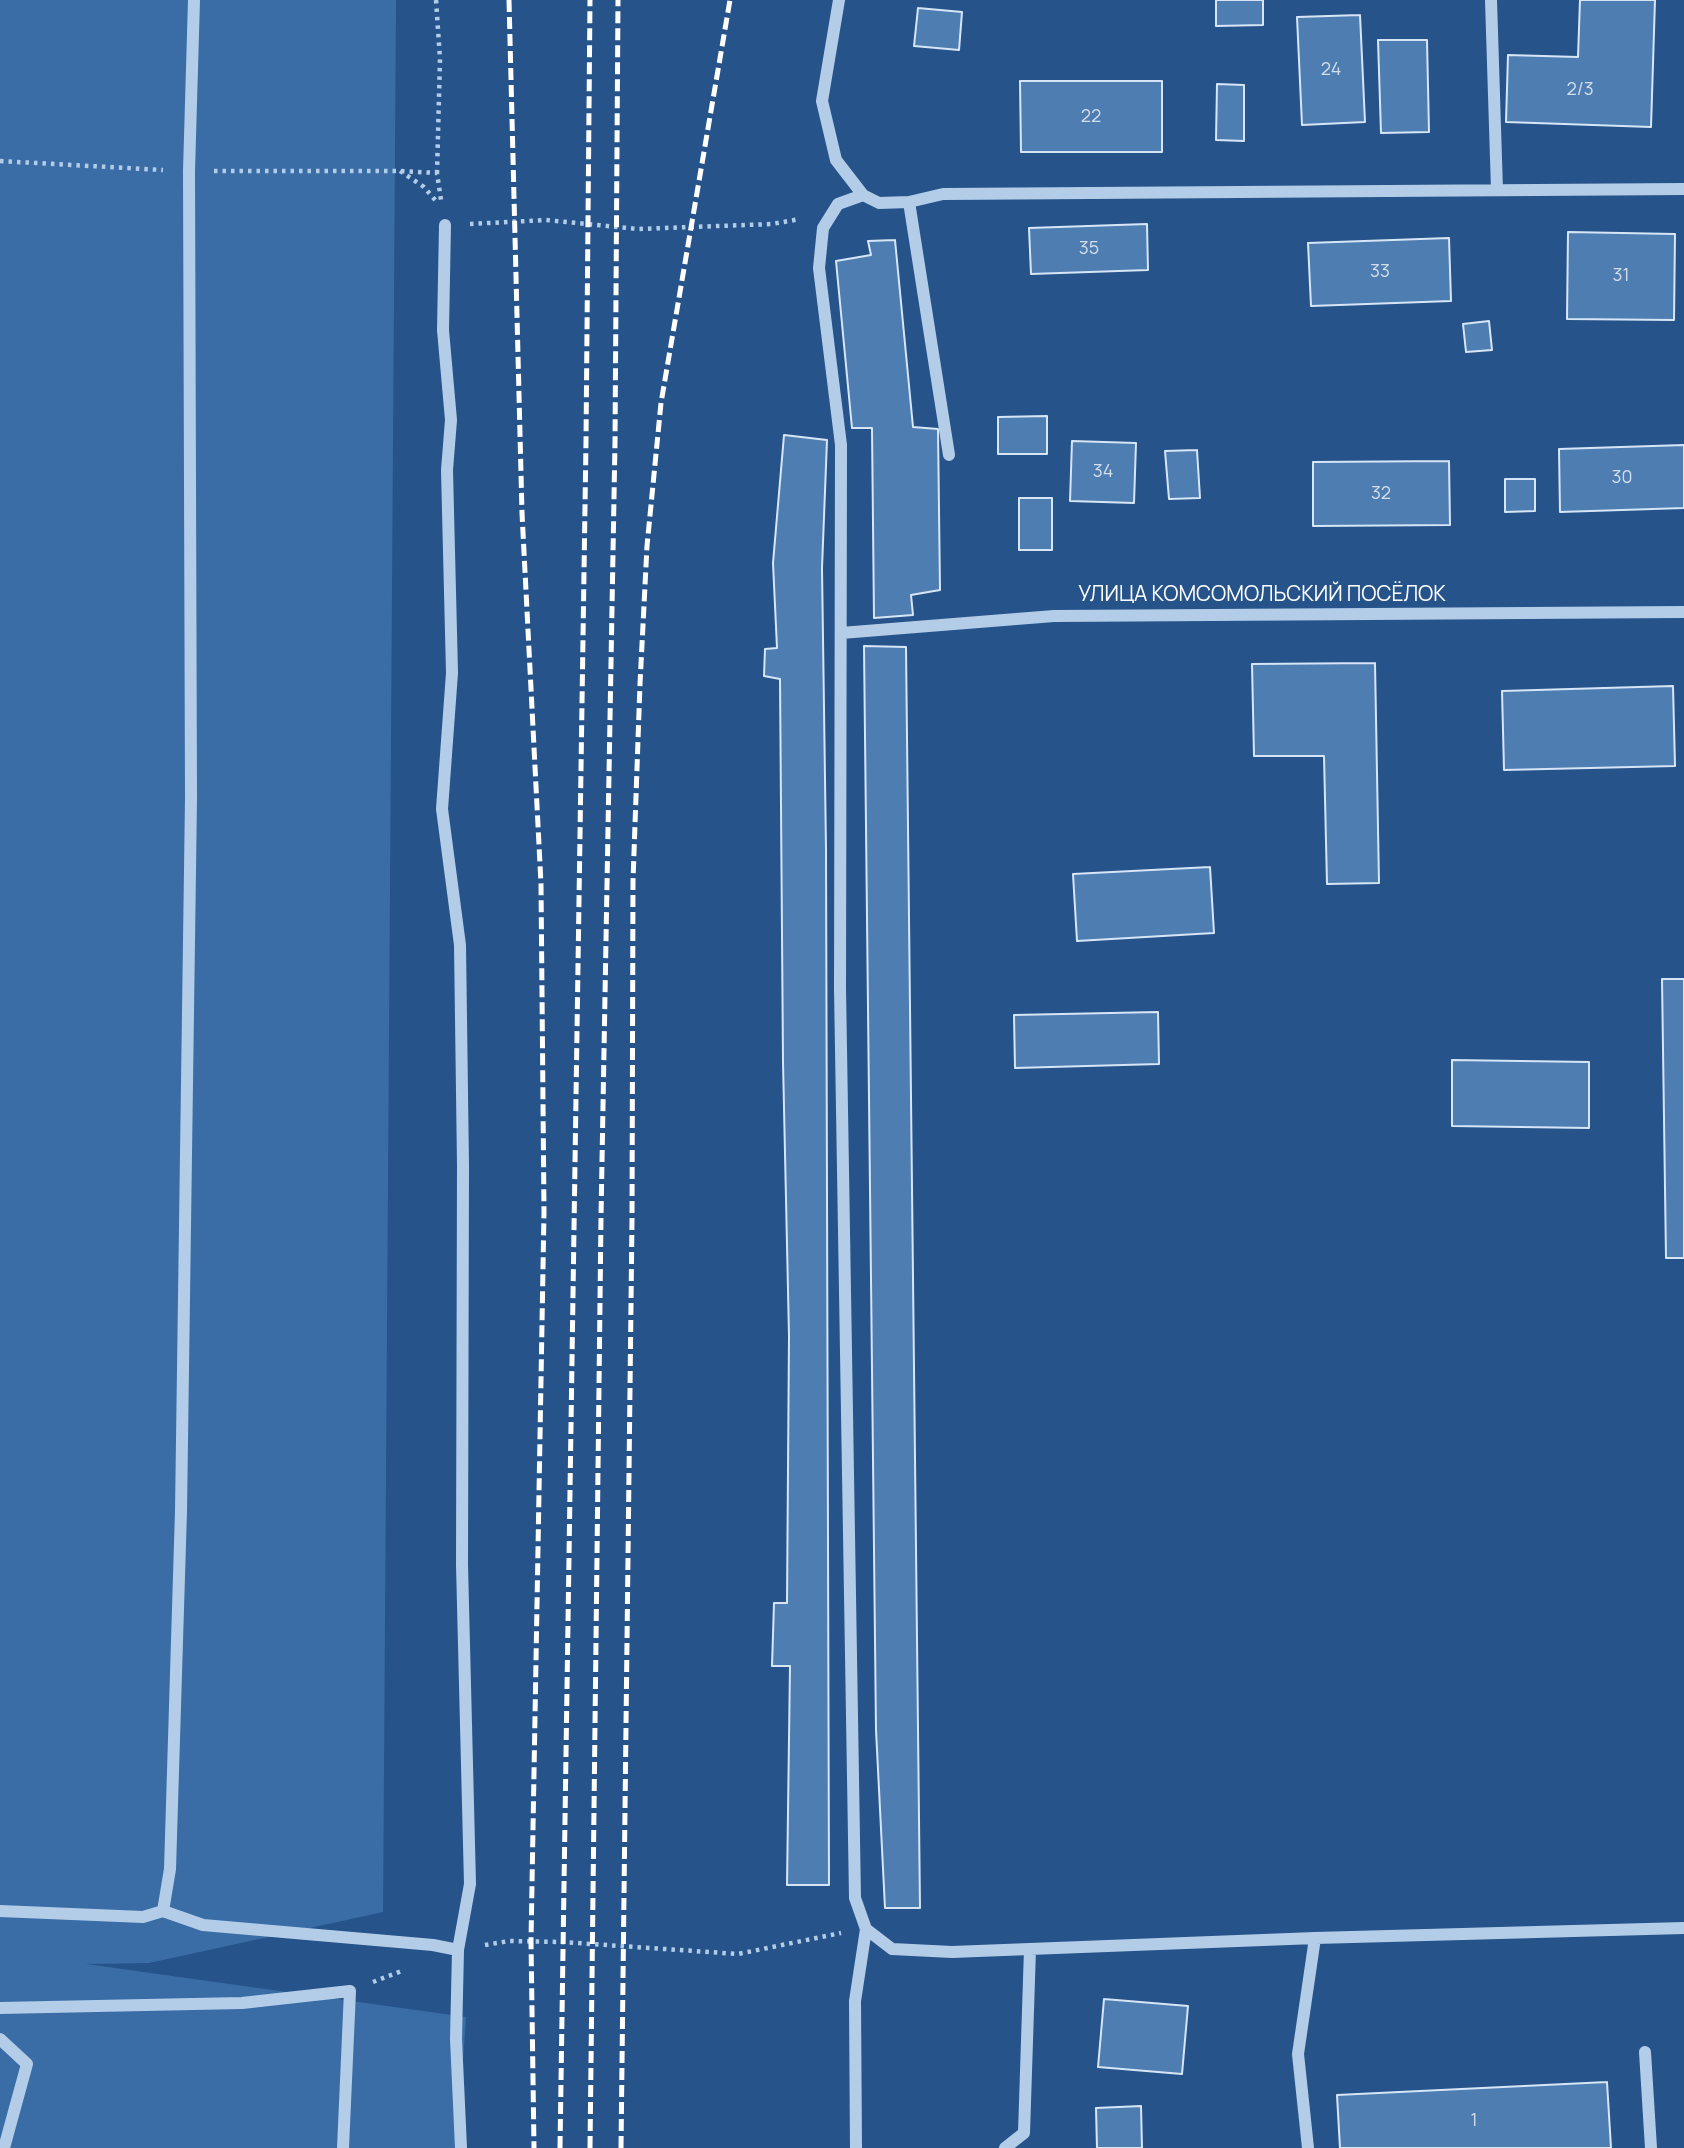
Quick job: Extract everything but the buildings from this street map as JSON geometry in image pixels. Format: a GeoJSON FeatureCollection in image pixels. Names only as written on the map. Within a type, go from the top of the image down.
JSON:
{"type":"FeatureCollection","features":[{"type":"Feature","properties":{"kind":"street"},"geometry":{"type":"LineString","coordinates":[[163,1911],[170,1869],[181,1511],[191,797],[189,172],[194,0]]}},
{"type":"Feature","properties":{"kind":"street"},"geometry":{"type":"LineString","coordinates":[[839,0],[822,101],[835,160],[863,195],[879,203],[909,202],[943,194],[1684,189]]}},
{"type":"Feature","properties":{"kind":"street"},"geometry":{"type":"LineString","coordinates":[[1491,0],[1497,190]]}},
{"type":"Feature","properties":{"kind":"street"},"geometry":{"type":"LineString","coordinates":[[856,2148],[855,2001],[866,1928],[855,1898],[840,988],[841,445],[819,268],[823,228],[838,204],[863,195]]}},
{"type":"Feature","properties":{"kind":"street"},"geometry":{"type":"LineString","coordinates":[[909,202],[949,455]]}},
{"type":"Feature","properties":{"kind":"street"},"geometry":{"type":"LineString","coordinates":[[445,225],[443,330],[450,419],[447,470],[452,673],[442,809],[460,945],[463,1565],[470,1884],[458,1950],[456,2039],[461,2148]]}},
{"type":"Feature","properties":{"kind":"street","name":"УЛИЦА КОМСОМОЛЬСКИЙ ПОСЁЛОК"},"geometry":{"type":"LineString","coordinates":[[841,633],[1054,616],[1684,612]]}},
{"type":"Feature","properties":{"kind":"street"},"geometry":{"type":"LineString","coordinates":[[0,1911],[143,1917],[163,1911],[204,1925],[433,1945],[458,1950]]}},
{"type":"Feature","properties":{"kind":"street"},"geometry":{"type":"LineString","coordinates":[[866,1928],[892,1949],[952,1952],[1684,1928]]}},
{"type":"Feature","properties":{"kind":"street"},"geometry":{"type":"LineString","coordinates":[[1308,2148],[1298,2053],[1315,1938]]}},
{"type":"Feature","properties":{"kind":"street"},"geometry":{"type":"LineString","coordinates":[[1005,2148],[1024,2133],[1030,1949]]}},
{"type":"Feature","properties":{"kind":"street"},"geometry":{"type":"LineString","coordinates":[[0,2008],[242,2003],[350,1991],[343,2148]]}},
{"type":"Feature","properties":{"kind":"street"},"geometry":{"type":"LineString","coordinates":[[0,2039],[27,2064],[4,2148]]}},
{"type":"Feature","properties":{"kind":"street"},"geometry":{"type":"LineString","coordinates":[[1646,2052],[1651,2148]]}},
{"type":"Feature","properties":{"kind":"path"},"geometry":{"type":"LineString","coordinates":[[400,171],[424,187],[443,209],[437,173],[440,59],[436,0]]}},
{"type":"Feature","properties":{"kind":"path"},"geometry":{"type":"LineString","coordinates":[[0,161],[189,172],[437,173]]}},
{"type":"Feature","properties":{"kind":"path"},"geometry":{"type":"LineString","coordinates":[[445,225],[546,220],[638,229],[772,224],[812,216],[838,204]]}},
{"type":"Feature","properties":{"kind":"path"},"geometry":{"type":"LineString","coordinates":[[458,1950],[509,1941],[531,1941],[738,1954],[866,1928]]}},
{"type":"Feature","properties":{"kind":"shaded area"},"geometry":{"type":"Polygon","coordinates":[[[0,0],[396,0],[383,1912],[149,1963],[86,1964],[466,2017],[457,2148],[0,2148],[0,0]]]}},
{"type":"Feature","properties":{"kind":"railway"},"geometry":{"type":"LineString","coordinates":[[509,0],[522,513],[541,884],[544,1212],[531,1941],[534,2148]]}},
{"type":"Feature","properties":{"kind":"railway"},"geometry":{"type":"LineString","coordinates":[[560,2148],[586,441],[590,0]]}},
{"type":"Feature","properties":{"kind":"railway"},"geometry":{"type":"LineString","coordinates":[[590,2148],[601,1217],[615,442],[618,0]]}},
{"type":"Feature","properties":{"kind":"railway"},"geometry":{"type":"LineString","coordinates":[[621,2148],[632,1220],[633,881],[647,546],[661,403],[730,0]]}}]}
